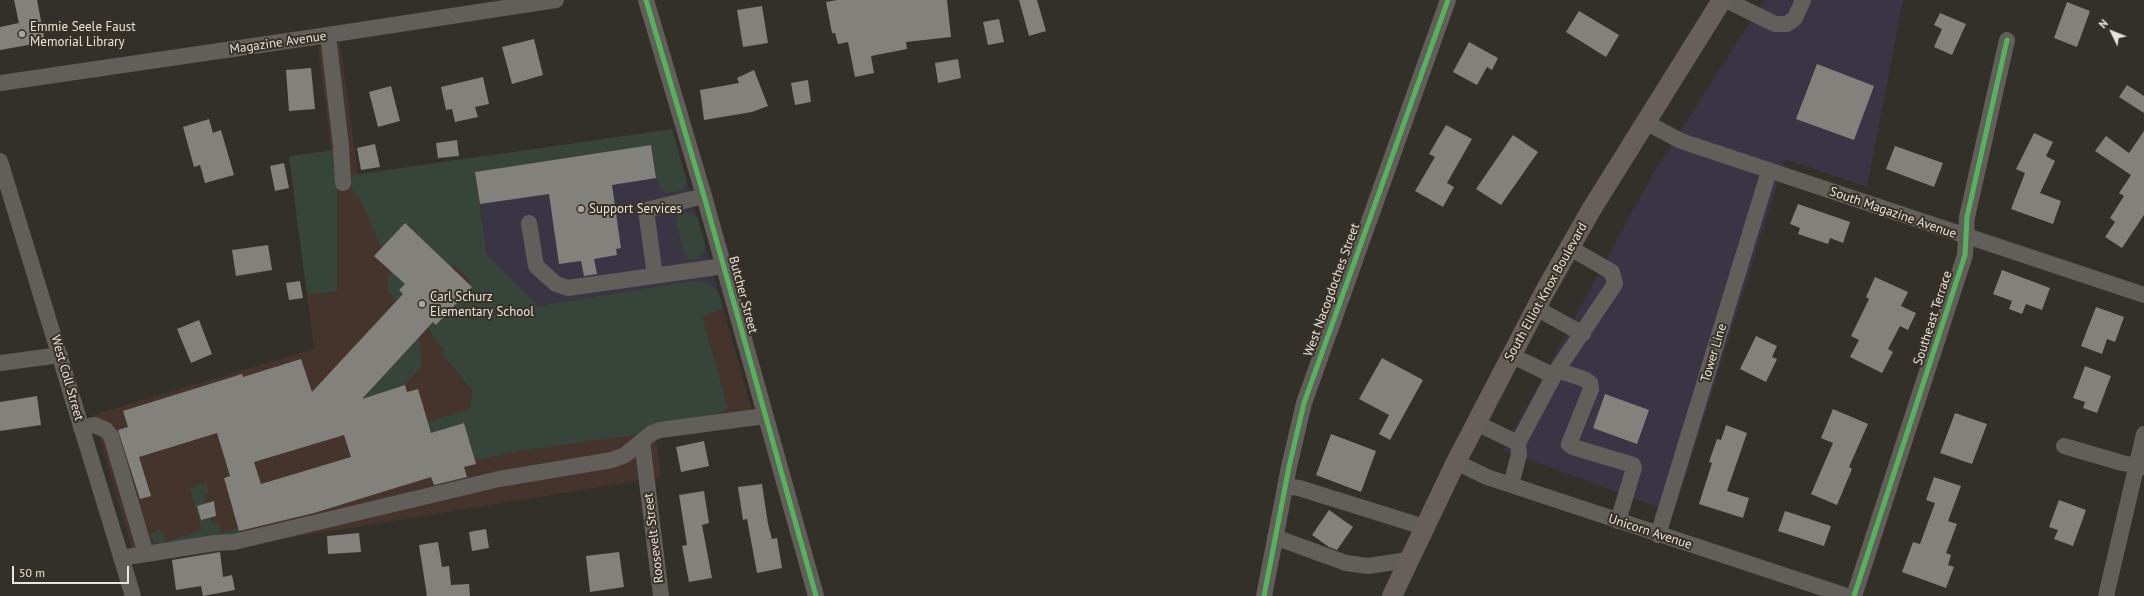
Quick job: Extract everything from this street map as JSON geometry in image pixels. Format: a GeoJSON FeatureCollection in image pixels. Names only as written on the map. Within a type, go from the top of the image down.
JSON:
{"type":"FeatureCollection","features":[{"type":"Feature","properties":{"kind":"main road","name":"South Elliot Knox Boulevard"},"geometry":{"type":"LineString","coordinates":[[1392,596],[1456,462],[1536,308],[1645,122],[1722,0]]}},
{"type":"Feature","properties":{"kind":"street","name":"Magazine Avenue"},"geometry":{"type":"LineString","coordinates":[[0,83],[328,36],[556,0]]}},
{"type":"Feature","properties":{"kind":"street","name":"Butcher Street"},"geometry":{"type":"LineString","coordinates":[[646,0],[724,266],[816,596]]}},
{"type":"Feature","properties":{"kind":"street","name":"West Nacogdoches Street"},"geometry":{"type":"LineString","coordinates":[[1264,596],[1296,435],[1317,365],[1448,0]]}},
{"type":"Feature","properties":{"kind":"street"},"geometry":{"type":"LineString","coordinates":[[1726,0],[1775,24],[1787,24],[1795,18],[1803,0]]}},
{"type":"Feature","properties":{"kind":"street"},"geometry":{"type":"LineString","coordinates":[[328,36],[341,146],[343,183]]}},
{"type":"Feature","properties":{"kind":"street","name":"Southeast Terrace"},"geometry":{"type":"LineString","coordinates":[[1854,596],[1965,255],[1967,217],[2008,40]]}},
{"type":"Feature","properties":{"kind":"street","name":"South Magazine Avenue"},"geometry":{"type":"LineString","coordinates":[[1645,122],[1673,138],[1966,237],[2144,295]]}},
{"type":"Feature","properties":{"kind":"street","name":"West Coll Street"},"geometry":{"type":"LineString","coordinates":[[0,161],[133,596]]}},
{"type":"Feature","properties":{"kind":"street","name":"Tower Line"},"geometry":{"type":"LineString","coordinates":[[1658,535],[1770,171]]}},
{"type":"Feature","properties":{"kind":"street"},"geometry":{"type":"LineString","coordinates":[[655,276],[646,210],[704,196]]}},
{"type":"Feature","properties":{"kind":"street"},"geometry":{"type":"LineString","coordinates":[[529,223],[536,266],[539,270],[562,287],[574,289],[724,266]]}},
{"type":"Feature","properties":{"kind":"street"},"geometry":{"type":"LineString","coordinates":[[1511,485],[1519,454],[1518,443],[1556,373],[1615,284],[1612,272],[1570,248]]}},
{"type":"Feature","properties":{"kind":"street"},"geometry":{"type":"LineString","coordinates":[[1536,308],[1583,334]]}},
{"type":"Feature","properties":{"kind":"street"},"geometry":{"type":"LineString","coordinates":[[0,364],[60,355]]}},
{"type":"Feature","properties":{"kind":"street"},"geometry":{"type":"LineString","coordinates":[[1511,356],[1556,373],[1584,378],[1590,383],[1591,389],[1569,444],[1573,447],[1630,462],[1633,465],[1634,468],[1618,522]]}},
{"type":"Feature","properties":{"kind":"street"},"geometry":{"type":"LineString","coordinates":[[121,558],[215,543],[234,542],[499,479],[612,460],[625,455],[652,433],[660,430],[765,416]]}},
{"type":"Feature","properties":{"kind":"street"},"geometry":{"type":"LineString","coordinates":[[1476,423],[1518,443]]}},
{"type":"Feature","properties":{"kind":"street"},"geometry":{"type":"LineString","coordinates":[[81,428],[94,425],[106,430],[111,436],[146,554]]}},
{"type":"Feature","properties":{"kind":"street"},"geometry":{"type":"LineString","coordinates":[[2106,596],[2141,466],[2144,434]]}},
{"type":"Feature","properties":{"kind":"street","name":"Roosevelt Street"},"geometry":{"type":"LineString","coordinates":[[642,441],[661,596]]}},
{"type":"Feature","properties":{"kind":"street"},"geometry":{"type":"LineString","coordinates":[[2064,446],[2122,463],[2141,466]]}},
{"type":"Feature","properties":{"kind":"street","name":"Unicorn Avenue"},"geometry":{"type":"LineString","coordinates":[[1456,462],[1487,477],[1618,522],[1847,596]]}},
{"type":"Feature","properties":{"kind":"street"},"geometry":{"type":"LineString","coordinates":[[1285,486],[1299,488],[1424,527]]}},
{"type":"Feature","properties":{"kind":"street"},"geometry":{"type":"LineString","coordinates":[[1275,537],[1346,564],[1368,566],[1408,560]]}},
{"type":"Feature","properties":{"kind":"shaded area"},"geometry":{"type":"Polygon","coordinates":[[[1764,0],[1903,0],[1867,187],[1785,159],[1674,513],[1503,450],[1653,174],[1764,0]]]}},
{"type":"Feature","properties":{"kind":"shaded area","name":"Carl Schurz Elementary School"},"geometry":{"type":"Polygon","coordinates":[[[340,43],[358,174],[474,157],[488,258],[537,306],[692,281],[702,281],[709,284],[719,294],[756,425],[656,439],[661,477],[136,563],[93,415],[314,349],[289,156],[331,150],[318,47],[340,43]]]}},
{"type":"Feature","properties":{"kind":"shaded area"},"geometry":{"type":"Polygon","coordinates":[[[672,129],[719,294],[706,282],[692,281],[537,306],[488,258],[475,172],[672,129]]]}},
{"type":"Feature","properties":{"kind":"green space"},"geometry":{"type":"Polygon","coordinates":[[[672,129],[687,182],[681,191],[667,193],[659,189],[651,145],[475,172],[487,255],[538,306],[692,281],[706,282],[719,294],[723,309],[702,316],[728,408],[713,417],[641,434],[519,451],[475,460],[464,423],[432,433],[428,422],[470,409],[472,390],[441,352],[444,350],[432,335],[425,315],[437,325],[472,287],[469,283],[471,281],[454,264],[451,267],[435,252],[399,290],[415,305],[409,311],[388,292],[388,276],[409,253],[406,249],[419,236],[405,223],[382,248],[363,206],[351,186],[348,176],[672,129]]]}},
{"type":"Feature","properties":{"kind":"green space"},"geometry":{"type":"Polygon","coordinates":[[[337,150],[337,291],[307,295],[289,156],[337,150]]]}},
{"type":"Feature","properties":{"kind":"green space"},"geometry":{"type":"Polygon","coordinates":[[[686,212],[692,213],[698,218],[705,245],[703,253],[694,261],[688,259],[685,255],[676,223],[678,216],[686,212]]]}},
{"type":"Feature","properties":{"kind":"green space"},"geometry":{"type":"Polygon","coordinates":[[[417,339],[419,341],[422,366],[405,385],[362,399],[417,339]]]}},
{"type":"Feature","properties":{"kind":"green space"},"geometry":{"type":"Polygon","coordinates":[[[206,483],[209,494],[204,496],[205,503],[197,506],[201,520],[210,517],[212,524],[218,522],[221,533],[238,528],[241,536],[158,545],[154,543],[150,534],[159,529],[162,531],[166,542],[202,530],[190,488],[206,483]]]}},
{"type":"Feature","properties":{"kind":"building","name":"Emmie Seele Faust Memorial Library"},"geometry":{"type":"Polygon","coordinates":[[[14,0],[37,0],[45,42],[0,50],[0,27],[19,23],[14,0]]]}},
{"type":"Feature","properties":{"kind":"building"},"geometry":{"type":"Polygon","coordinates":[[[837,0],[947,0],[951,37],[906,42],[907,49],[871,56],[874,73],[855,77],[848,42],[838,44],[835,33],[832,33],[826,2],[837,0]]]}},
{"type":"Feature","properties":{"kind":"building"},"geometry":{"type":"Polygon","coordinates":[[[1019,0],[1037,0],[1046,31],[1029,36],[1019,0]]]}},
{"type":"Feature","properties":{"kind":"building"},"geometry":{"type":"Polygon","coordinates":[[[2067,2],[2090,11],[2077,47],[2054,38],[2067,2]]]}},
{"type":"Feature","properties":{"kind":"building"},"geometry":{"type":"Polygon","coordinates":[[[762,6],[768,43],[743,47],[737,10],[762,6]]]}},
{"type":"Feature","properties":{"kind":"building"},"geometry":{"type":"Polygon","coordinates":[[[1579,11],[1619,35],[1606,57],[1566,32],[1579,11]]]}},
{"type":"Feature","properties":{"kind":"building"},"geometry":{"type":"Polygon","coordinates":[[[1940,13],[1966,24],[1952,55],[1934,47],[1942,29],[1934,25],[1940,13]]]}},
{"type":"Feature","properties":{"kind":"building"},"geometry":{"type":"Polygon","coordinates":[[[999,19],[1004,42],[988,45],[983,22],[999,19]]]}},
{"type":"Feature","properties":{"kind":"building"},"geometry":{"type":"Polygon","coordinates":[[[534,39],[543,75],[512,84],[502,47],[534,39]]]}},
{"type":"Feature","properties":{"kind":"building"},"geometry":{"type":"Polygon","coordinates":[[[1469,42],[1498,58],[1492,70],[1487,67],[1477,85],[1453,72],[1469,42]]]}},
{"type":"Feature","properties":{"kind":"building"},"geometry":{"type":"Polygon","coordinates":[[[958,59],[961,78],[938,83],[935,63],[958,59]]]}},
{"type":"Feature","properties":{"kind":"building"},"geometry":{"type":"Polygon","coordinates":[[[1817,64],[1874,86],[1854,140],[1796,119],[1817,64]]]}},
{"type":"Feature","properties":{"kind":"building"},"geometry":{"type":"Polygon","coordinates":[[[311,68],[315,109],[289,111],[286,70],[311,68]]]}},
{"type":"Feature","properties":{"kind":"building"},"geometry":{"type":"Polygon","coordinates":[[[754,70],[768,106],[752,112],[704,120],[700,90],[739,83],[737,78],[754,70]]]}},
{"type":"Feature","properties":{"kind":"building"},"geometry":{"type":"Polygon","coordinates":[[[483,77],[489,104],[475,107],[478,117],[455,122],[452,109],[446,110],[441,87],[483,77]]]}},
{"type":"Feature","properties":{"kind":"building"},"geometry":{"type":"Polygon","coordinates":[[[808,80],[811,102],[795,105],[791,83],[808,80]]]}},
{"type":"Feature","properties":{"kind":"building"},"geometry":{"type":"Polygon","coordinates":[[[2127,85],[2144,96],[2144,113],[2119,97],[2127,85]]]}},
{"type":"Feature","properties":{"kind":"building"},"geometry":{"type":"Polygon","coordinates":[[[391,86],[400,121],[378,127],[369,92],[391,86]]]}},
{"type":"Feature","properties":{"kind":"building"},"geometry":{"type":"Polygon","coordinates":[[[209,119],[213,133],[221,130],[234,175],[205,183],[200,165],[194,167],[183,127],[209,119]]]}},
{"type":"Feature","properties":{"kind":"building"},"geometry":{"type":"Polygon","coordinates":[[[1446,125],[1472,139],[1447,183],[1454,187],[1443,207],[1415,191],[1435,157],[1429,154],[1446,125]]]}},
{"type":"Feature","properties":{"kind":"building"},"geometry":{"type":"Polygon","coordinates":[[[2144,131],[2144,215],[2122,248],[2105,237],[2115,222],[2110,218],[2124,196],[2119,193],[2131,175],[2095,151],[2106,136],[2129,153],[2144,131]]]}},
{"type":"Feature","properties":{"kind":"building"},"geometry":{"type":"Polygon","coordinates":[[[2034,133],[2053,142],[2046,156],[2055,161],[2040,193],[2061,201],[2053,224],[2011,209],[2025,173],[2016,169],[2034,133]]]}},
{"type":"Feature","properties":{"kind":"building"},"geometry":{"type":"Polygon","coordinates":[[[1513,135],[1538,152],[1501,205],[1476,189],[1513,135]]]}},
{"type":"Feature","properties":{"kind":"building"},"geometry":{"type":"Polygon","coordinates":[[[457,140],[459,156],[438,158],[436,143],[457,140]]]}},
{"type":"Feature","properties":{"kind":"building"},"geometry":{"type":"Polygon","coordinates":[[[375,144],[380,167],[361,170],[357,148],[375,144]]]}},
{"type":"Feature","properties":{"kind":"building","name":"Support Services"},"geometry":{"type":"Polygon","coordinates":[[[651,145],[656,178],[612,185],[621,248],[616,249],[617,255],[594,259],[597,274],[584,276],[581,261],[559,264],[549,194],[480,204],[475,172],[651,145]]]}},
{"type":"Feature","properties":{"kind":"building"},"geometry":{"type":"Polygon","coordinates":[[[1895,146],[1943,163],[1934,187],[1886,169],[1895,146]]]}},
{"type":"Feature","properties":{"kind":"building"},"geometry":{"type":"Polygon","coordinates":[[[284,163],[289,188],[275,191],[270,166],[284,163]]]}},
{"type":"Feature","properties":{"kind":"building"},"geometry":{"type":"Polygon","coordinates":[[[1798,204],[1850,222],[1843,243],[1830,238],[1828,244],[1798,234],[1800,228],[1790,224],[1798,204]]]}},
{"type":"Feature","properties":{"kind":"building"},"geometry":{"type":"Polygon","coordinates":[[[405,223],[472,287],[436,325],[433,322],[362,399],[405,385],[407,392],[418,389],[431,433],[464,423],[476,464],[464,467],[467,477],[434,485],[431,477],[314,513],[239,531],[224,478],[230,476],[217,433],[139,457],[151,496],[140,499],[118,430],[128,427],[123,411],[242,374],[243,377],[301,359],[312,392],[403,294],[399,290],[405,284],[374,256],[405,223]],[[344,435],[254,462],[261,484],[351,457],[344,435]]]}},
{"type":"Feature","properties":{"kind":"building"},"geometry":{"type":"Polygon","coordinates":[[[268,245],[272,270],[236,276],[232,250],[268,245]]]}},
{"type":"Feature","properties":{"kind":"building"},"geometry":{"type":"Polygon","coordinates":[[[2002,270],[2050,288],[2042,310],[2026,304],[2022,314],[2009,309],[2012,301],[1993,294],[2002,270]]]}},
{"type":"Feature","properties":{"kind":"building"},"geometry":{"type":"Polygon","coordinates":[[[1875,277],[1908,292],[1901,306],[1916,313],[1908,330],[1900,326],[1888,349],[1893,352],[1882,373],[1850,357],[1859,340],[1851,336],[1869,299],[1866,297],[1875,277]]]}},
{"type":"Feature","properties":{"kind":"building"},"geometry":{"type":"Polygon","coordinates":[[[300,281],[303,298],[289,300],[286,283],[300,281]]]}},
{"type":"Feature","properties":{"kind":"building"},"geometry":{"type":"Polygon","coordinates":[[[2096,307],[2124,317],[2115,342],[2107,339],[2102,354],[2081,346],[2096,307]]]}},
{"type":"Feature","properties":{"kind":"building"},"geometry":{"type":"Polygon","coordinates":[[[199,320],[212,354],[191,363],[177,329],[199,320]]]}},
{"type":"Feature","properties":{"kind":"building"},"geometry":{"type":"Polygon","coordinates":[[[1756,336],[1777,346],[1772,357],[1777,359],[1766,382],[1740,369],[1756,336]]]}},
{"type":"Feature","properties":{"kind":"building"},"geometry":{"type":"Polygon","coordinates":[[[1382,358],[1423,380],[1390,440],[1379,434],[1389,415],[1359,399],[1382,358]]]}},
{"type":"Feature","properties":{"kind":"building"},"geometry":{"type":"Polygon","coordinates":[[[2085,366],[2111,376],[2097,413],[2083,408],[2085,402],[2073,398],[2085,366]]]}},
{"type":"Feature","properties":{"kind":"building"},"geometry":{"type":"Polygon","coordinates":[[[1605,394],[1649,410],[1637,444],[1593,428],[1605,394]]]}},
{"type":"Feature","properties":{"kind":"building"},"geometry":{"type":"Polygon","coordinates":[[[37,396],[41,425],[0,431],[0,402],[37,396]]]}},
{"type":"Feature","properties":{"kind":"building"},"geometry":{"type":"Polygon","coordinates":[[[1833,409],[1868,424],[1849,467],[1852,469],[1837,505],[1811,494],[1833,443],[1821,438],[1833,409]]]}},
{"type":"Feature","properties":{"kind":"building"},"geometry":{"type":"Polygon","coordinates":[[[1955,413],[1987,424],[1972,464],[1940,453],[1955,413]]]}},
{"type":"Feature","properties":{"kind":"building"},"geometry":{"type":"Polygon","coordinates":[[[1726,425],[1747,433],[1727,491],[1749,498],[1743,518],[1699,504],[1712,463],[1709,462],[1717,439],[1721,440],[1726,425]]]}},
{"type":"Feature","properties":{"kind":"building"},"geometry":{"type":"Polygon","coordinates":[[[1331,434],[1376,451],[1361,492],[1316,475],[1331,434]]]}},
{"type":"Feature","properties":{"kind":"building"},"geometry":{"type":"Polygon","coordinates":[[[704,441],[709,466],[681,472],[676,447],[704,441]]]}},
{"type":"Feature","properties":{"kind":"building"},"geometry":{"type":"Polygon","coordinates":[[[1934,477],[1961,486],[1948,521],[1957,524],[1946,553],[1951,555],[1948,565],[1954,567],[1946,588],[1902,572],[1913,542],[1920,544],[1935,503],[1926,500],[1934,477]]]}},
{"type":"Feature","properties":{"kind":"building"},"geometry":{"type":"Polygon","coordinates":[[[762,484],[768,524],[772,539],[777,538],[782,568],[757,573],[747,519],[743,520],[738,487],[762,484]]]}},
{"type":"Feature","properties":{"kind":"building"},"geometry":{"type":"Polygon","coordinates":[[[704,491],[709,523],[702,525],[712,578],[689,582],[682,546],[687,545],[679,495],[704,491]]]}},
{"type":"Feature","properties":{"kind":"building"},"geometry":{"type":"Polygon","coordinates":[[[2059,500],[2086,510],[2073,546],[2054,539],[2058,530],[2049,527],[2059,500]]]}},
{"type":"Feature","properties":{"kind":"building"},"geometry":{"type":"Polygon","coordinates":[[[214,501],[216,516],[201,520],[197,506],[214,501]]]}},
{"type":"Feature","properties":{"kind":"building"},"geometry":{"type":"Polygon","coordinates":[[[1329,510],[1353,527],[1337,550],[1329,547],[1312,535],[1329,510]]]}},
{"type":"Feature","properties":{"kind":"building"},"geometry":{"type":"Polygon","coordinates":[[[1785,511],[1831,526],[1824,546],[1778,531],[1785,511]]]}},
{"type":"Feature","properties":{"kind":"building"},"geometry":{"type":"Polygon","coordinates":[[[486,529],[489,548],[472,551],[469,532],[486,529]]]}},
{"type":"Feature","properties":{"kind":"building"},"geometry":{"type":"Polygon","coordinates":[[[359,533],[361,552],[328,554],[327,536],[359,533]]]}},
{"type":"Feature","properties":{"kind":"building"},"geometry":{"type":"Polygon","coordinates":[[[438,542],[442,567],[449,566],[451,585],[469,584],[470,596],[427,596],[419,545],[438,542]]]}},
{"type":"Feature","properties":{"kind":"building"},"geometry":{"type":"Polygon","coordinates":[[[220,552],[223,577],[232,575],[235,590],[203,596],[201,586],[176,590],[172,560],[220,552]]]}},
{"type":"Feature","properties":{"kind":"building"},"geometry":{"type":"Polygon","coordinates":[[[619,552],[624,587],[590,592],[586,556],[619,552]]]}},
{"type":"Feature","properties":{"kind":"cycle path"},"geometry":{"type":"LineString","coordinates":[[646,0],[704,196],[816,596]]}},
{"type":"Feature","properties":{"kind":"cycle path"},"geometry":{"type":"LineString","coordinates":[[1264,596],[1289,467],[1304,403],[1448,0]]}},
{"type":"Feature","properties":{"kind":"cycle path"},"geometry":{"type":"LineString","coordinates":[[1854,596],[1965,255],[1967,217],[2007,40]]}},
{"type":"Feature","properties":{"kind":"place","name":"Emmie Seele Faust Memorial Library"},"geometry":{"type":"Point","coordinates":[22,34]}},
{"type":"Feature","properties":{"kind":"place","name":"Support Services"},"geometry":{"type":"Point","coordinates":[581,209]}},
{"type":"Feature","properties":{"kind":"place","name":"Carl Schurz Elementary School"},"geometry":{"type":"Point","coordinates":[422,304]}}]}
